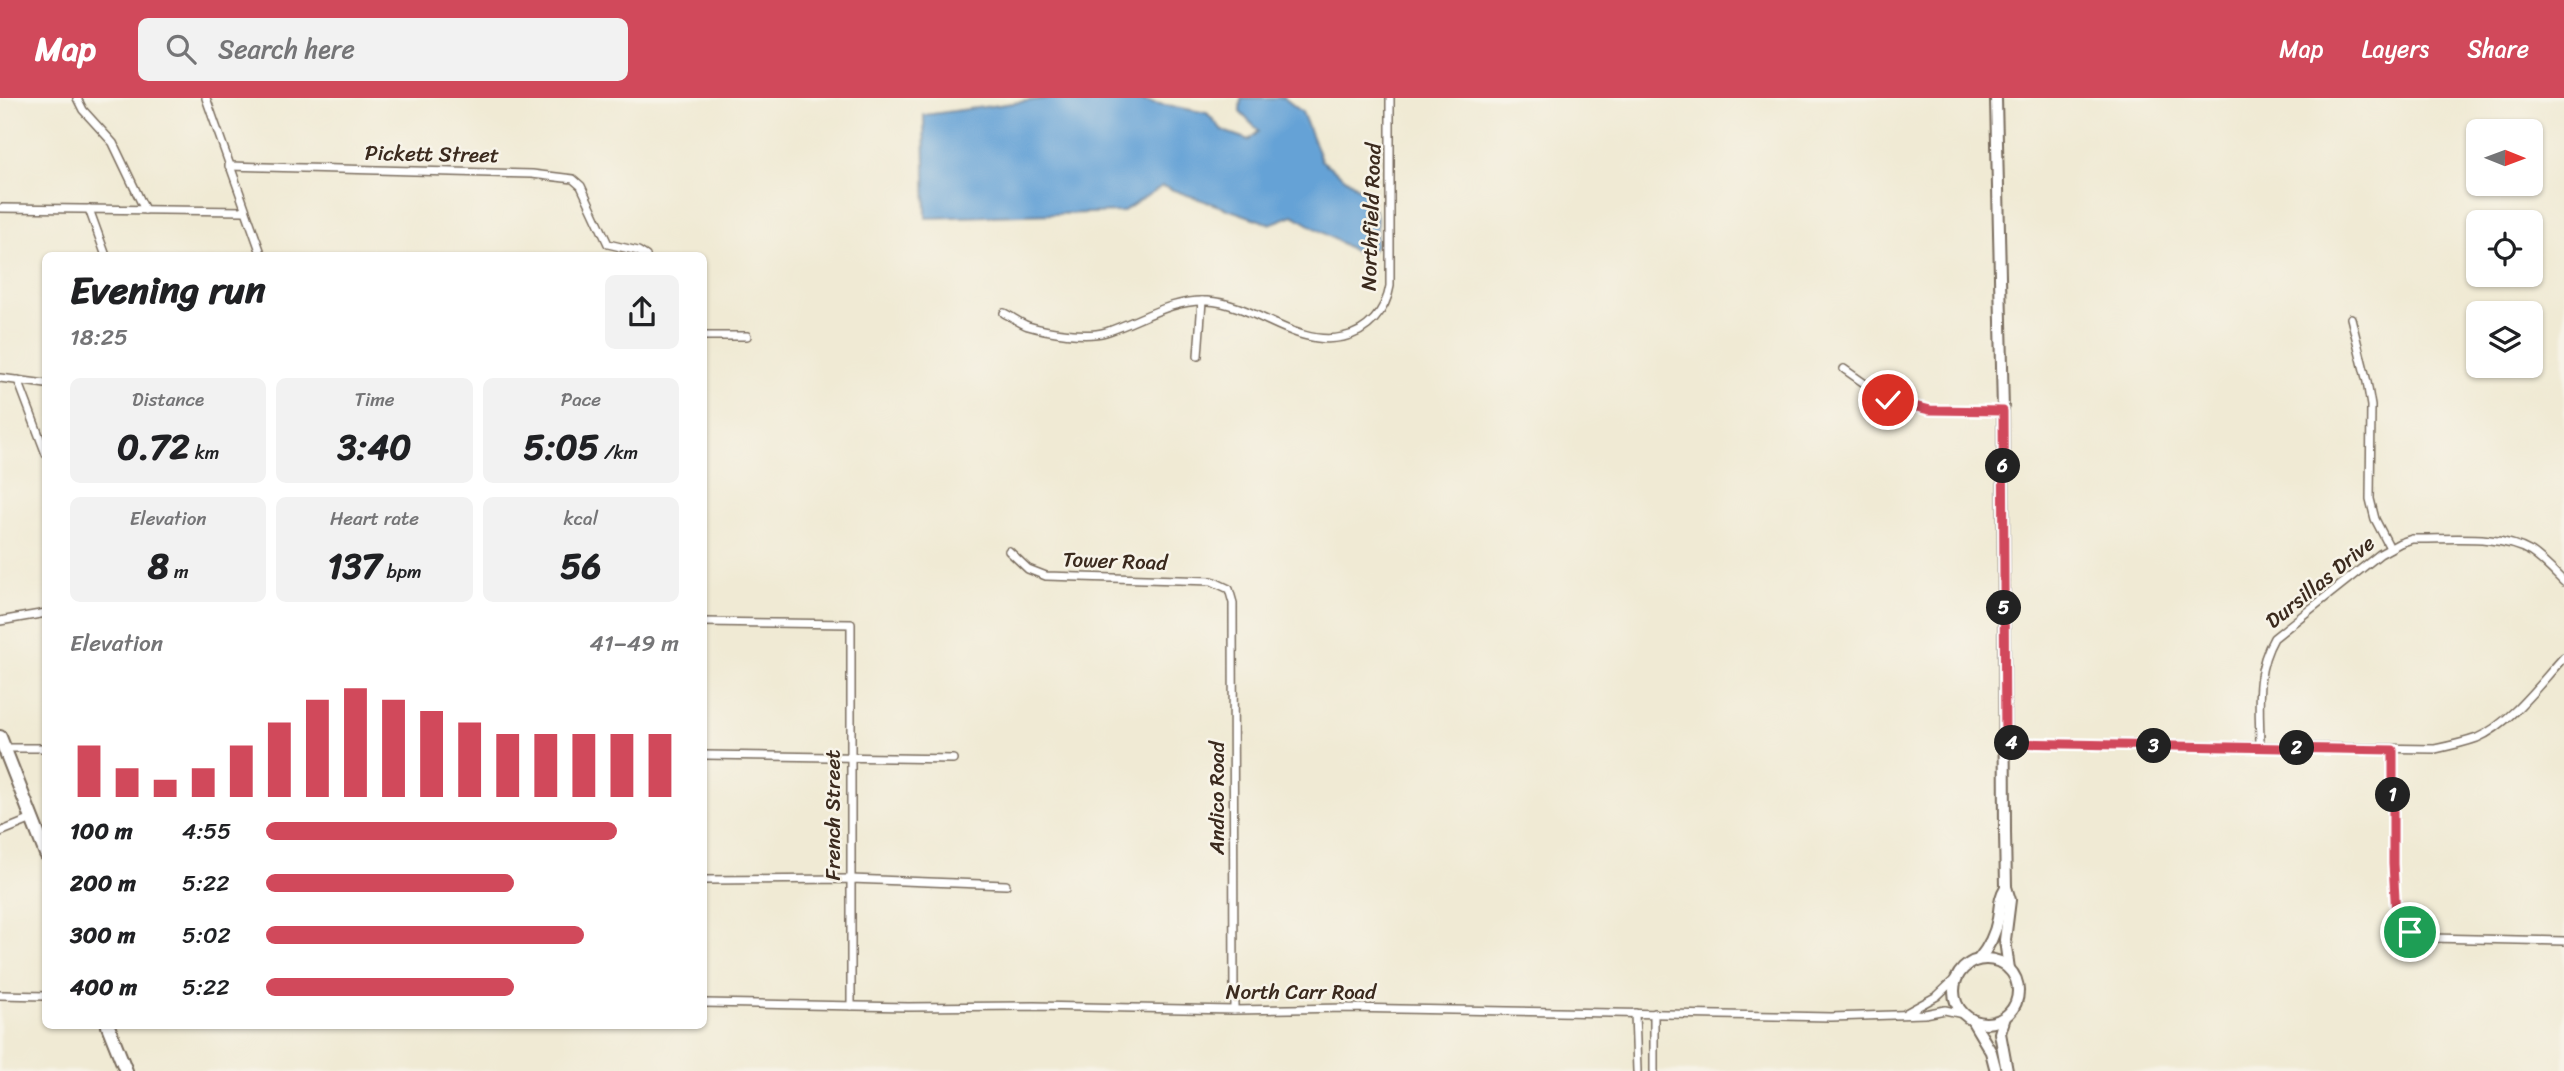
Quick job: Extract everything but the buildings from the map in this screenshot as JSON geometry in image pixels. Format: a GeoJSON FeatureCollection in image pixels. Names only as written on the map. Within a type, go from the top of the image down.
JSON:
{"type":"FeatureCollection","features":[{"type":"Feature","properties":{"kind":"main road"},"geometry":{"type":"LineString","coordinates":[[2,743],[42,844]]}},
{"type":"Feature","properties":{"kind":"main road"},"geometry":{"type":"LineString","coordinates":[[109,1029],[126,1071]]}},
{"type":"Feature","properties":{"kind":"street"},"geometry":{"type":"LineString","coordinates":[[77,98],[83,110],[113,143],[145,210]]}},
{"type":"Feature","properties":{"kind":"street"},"geometry":{"type":"LineString","coordinates":[[206,98],[260,252]]}},
{"type":"Feature","properties":{"kind":"street","name":"Northfield Road"},"geometry":{"type":"LineString","coordinates":[[1004,313],[1026,325],[1091,335],[1104,333],[1174,305],[1202,301],[1238,306],[1294,332],[1326,340],[1359,332],[1377,316],[1386,301],[1390,286],[1390,98]]}},
{"type":"Feature","properties":{"kind":"street"},"geometry":{"type":"LineString","coordinates":[[1996,98],[2003,411],[2006,887],[2010,900],[2005,940],[2009,970],[2017,985],[2015,1003],[2005,1017],[2000,1033],[2007,1071]]}},
{"type":"Feature","properties":{"kind":"street","name":"Pickett Street"},"geometry":{"type":"LineString","coordinates":[[229,166],[552,175],[573,179],[581,186],[608,244],[641,252]]}},
{"type":"Feature","properties":{"kind":"street"},"geometry":{"type":"LineString","coordinates":[[0,208],[244,211]]}},
{"type":"Feature","properties":{"kind":"street"},"geometry":{"type":"LineString","coordinates":[[89,209],[105,252]]}},
{"type":"Feature","properties":{"kind":"street"},"geometry":{"type":"LineString","coordinates":[[1198,356],[1202,301]]}},
{"type":"Feature","properties":{"kind":"street"},"geometry":{"type":"LineString","coordinates":[[2351,318],[2371,406],[2370,499],[2375,519],[2390,548]]}},
{"type":"Feature","properties":{"kind":"street"},"geometry":{"type":"LineString","coordinates":[[707,336],[747,336]]}},
{"type":"Feature","properties":{"kind":"street"},"geometry":{"type":"LineString","coordinates":[[1844,369],[1888,400],[1930,410],[2003,411]]}},
{"type":"Feature","properties":{"kind":"street"},"geometry":{"type":"LineString","coordinates":[[0,378],[42,383]]}},
{"type":"Feature","properties":{"kind":"street"},"geometry":{"type":"LineString","coordinates":[[18,380],[42,443]]}},
{"type":"Feature","properties":{"kind":"street","name":"Dursillas Drive"},"geometry":{"type":"LineString","coordinates":[[2260,747],[2261,669],[2274,638],[2390,548],[2412,539],[2499,541],[2519,545],[2534,554],[2564,582]]}},
{"type":"Feature","properties":{"kind":"street","name":"Tower Road"},"geometry":{"type":"LineString","coordinates":[[1009,551],[1028,569],[1046,576],[1212,581],[1227,587]]}},
{"type":"Feature","properties":{"kind":"street","name":"Andico Road"},"geometry":{"type":"LineString","coordinates":[[1227,587],[1233,603],[1234,1010]]}},
{"type":"Feature","properties":{"kind":"street"},"geometry":{"type":"LineString","coordinates":[[0,621],[42,614]]}},
{"type":"Feature","properties":{"kind":"street","name":"French Street"},"geometry":{"type":"LineString","coordinates":[[707,622],[851,624],[851,1006]]}},
{"type":"Feature","properties":{"kind":"street"},"geometry":{"type":"LineString","coordinates":[[2005,743],[2435,749],[2479,737],[2506,719],[2564,657]]}},
{"type":"Feature","properties":{"kind":"street"},"geometry":{"type":"LineString","coordinates":[[2,743],[42,748]]}},
{"type":"Feature","properties":{"kind":"street"},"geometry":{"type":"LineString","coordinates":[[2393,750],[2393,864],[2396,915],[2403,926],[2419,937],[2564,941]]}},
{"type":"Feature","properties":{"kind":"street"},"geometry":{"type":"LineString","coordinates":[[707,755],[953,760]]}},
{"type":"Feature","properties":{"kind":"street"},"geometry":{"type":"LineString","coordinates":[[0,832],[32,819]]}},
{"type":"Feature","properties":{"kind":"street"},"geometry":{"type":"LineString","coordinates":[[707,880],[851,879],[1006,885]]}},
{"type":"Feature","properties":{"kind":"street"},"geometry":{"type":"LineString","coordinates":[[1996,1071],[1992,1052],[1954,997],[1957,977],[1962,969],[1979,960],[1991,943],[2000,897],[2006,887]]}},
{"type":"Feature","properties":{"kind":"street"},"geometry":{"type":"LineString","coordinates":[[1979,960],[2001,963],[2009,970]]}},
{"type":"Feature","properties":{"kind":"street","name":"North Carr Road"},"geometry":{"type":"LineString","coordinates":[[1899,1016],[1919,1008],[1937,996],[1957,977]]}},
{"type":"Feature","properties":{"kind":"street"},"geometry":{"type":"LineString","coordinates":[[0,995],[42,996]]}},
{"type":"Feature","properties":{"kind":"street","name":"North Carr Road"},"geometry":{"type":"LineString","coordinates":[[707,1003],[1234,1010],[1346,1008],[1831,1017],[1899,1016],[1945,1010],[1968,1017]]}},
{"type":"Feature","properties":{"kind":"street"},"geometry":{"type":"LineString","coordinates":[[1635,1013],[1637,1071]]}},
{"type":"Feature","properties":{"kind":"street"},"geometry":{"type":"LineString","coordinates":[[1654,1013],[1654,1071]]}},
{"type":"Feature","properties":{"kind":"street"},"geometry":{"type":"LineString","coordinates":[[1968,1017],[1989,1023],[2005,1017]]}},
{"type":"Feature","properties":{"kind":"water"},"geometry":{"type":"Polygon","coordinates":[[[1050,98],[1128,98],[1207,113],[1223,131],[1249,140],[1259,131],[1240,112],[1241,98],[1284,98],[1302,112],[1321,160],[1368,195],[1377,217],[1376,247],[1363,256],[1293,215],[1270,224],[1162,186],[1122,212],[926,218],[924,115],[1050,98]]]}},
{"type":"Feature","properties":{"kind":"route"},"geometry":{"type":"LineString","coordinates":[[1888,400],[1930,410],[2003,411],[2005,743],[2393,750],[2396,915],[2410,932]]}}]}
